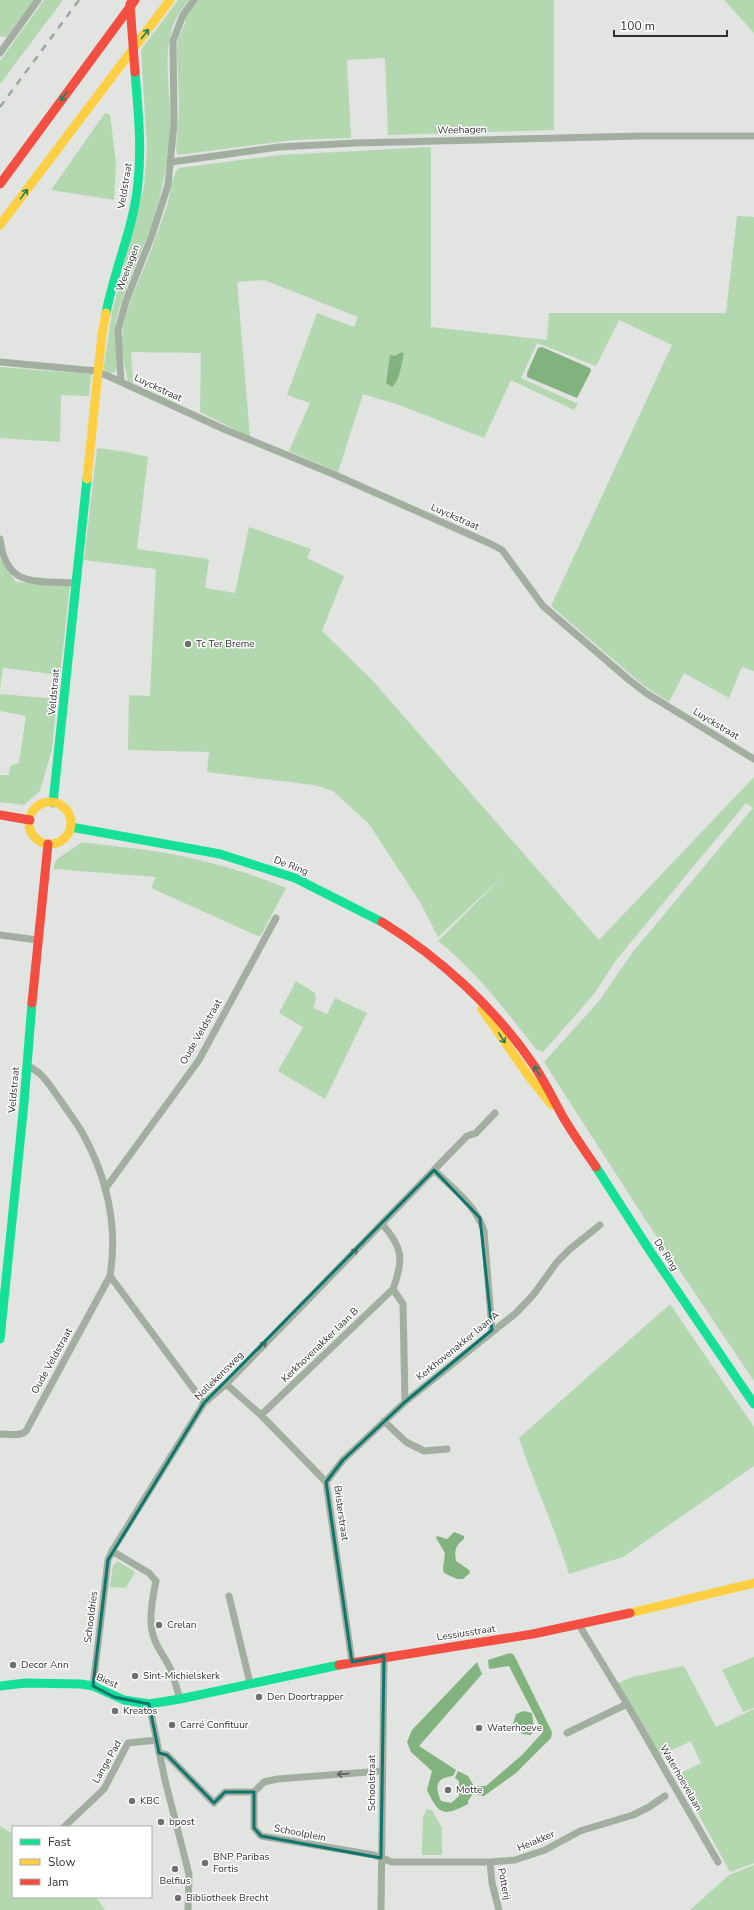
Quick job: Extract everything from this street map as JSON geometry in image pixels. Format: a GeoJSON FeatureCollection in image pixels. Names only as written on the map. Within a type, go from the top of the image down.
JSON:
{"type":"FeatureCollection","features":[{"type":"Feature","properties":{"kind":"main road","name":"Veldstraat"},"geometry":{"type":"LineString","coordinates":[[53,803],[97,371],[109,297],[134,206],[138,183],[140,142],[129,0]]}},
{"type":"Feature","properties":{"kind":"main road"},"geometry":{"type":"LineString","coordinates":[[0,184],[135,0]]}},
{"type":"Feature","properties":{"kind":"main road"},"geometry":{"type":"LineString","coordinates":[[0,225],[170,0]]}},
{"type":"Feature","properties":{"kind":"main road"},"geometry":{"type":"LineString","coordinates":[[0,181],[9,172]]}},
{"type":"Feature","properties":{"kind":"main road"},"geometry":{"type":"LineString","coordinates":[[53,803],[64,808],[68,813],[71,827],[66,837],[61,841],[48,844],[37,839],[33,834],[30,820],[35,810],[40,805],[53,803]]}},
{"type":"Feature","properties":{"kind":"main road"},"geometry":{"type":"LineString","coordinates":[[0,815],[30,820]]}},
{"type":"Feature","properties":{"kind":"main road","name":"De Ring"},"geometry":{"type":"LineString","coordinates":[[71,827],[220,854],[295,878],[370,915],[406,937],[440,963],[507,1028],[534,1066],[563,1117],[670,1280],[754,1404]]}},
{"type":"Feature","properties":{"kind":"main road","name":"Veldstraat"},"geometry":{"type":"LineString","coordinates":[[0,1339],[28,1066],[37,940],[48,844]]}},
{"type":"Feature","properties":{"kind":"main road","name":"Lessiusstraat"},"geometry":{"type":"LineString","coordinates":[[180,1699],[250,1683],[384,1656],[532,1634],[578,1625],[754,1583]]}},
{"type":"Feature","properties":{"kind":"main road","name":"Biest"},"geometry":{"type":"LineString","coordinates":[[0,1686],[18,1683],[55,1682],[93,1686],[114,1697],[134,1703],[149,1704],[180,1699]]}},
{"type":"Feature","properties":{"kind":"street"},"geometry":{"type":"LineString","coordinates":[[0,53],[38,0]]}},
{"type":"Feature","properties":{"kind":"street","name":"Weehagen"},"geometry":{"type":"LineString","coordinates":[[122,382],[118,330],[126,301],[152,235],[168,185],[174,124],[172,61],[173,40],[183,15],[194,0]]}},
{"type":"Feature","properties":{"kind":"street","name":"Weehagen"},"geometry":{"type":"LineString","coordinates":[[171,162],[279,147],[356,143],[640,136],[754,136]]}},
{"type":"Feature","properties":{"kind":"street"},"geometry":{"type":"LineString","coordinates":[[0,362],[97,371]]}},
{"type":"Feature","properties":{"kind":"street","name":"Luyckstraat"},"geometry":{"type":"LineString","coordinates":[[97,371],[226,430],[340,477],[502,550],[543,606],[646,694],[754,759]]}},
{"type":"Feature","properties":{"kind":"street"},"geometry":{"type":"LineString","coordinates":[[0,539],[7,566],[12,572],[21,578],[75,583]]}},
{"type":"Feature","properties":{"kind":"street","name":"Oude Veldstraat"},"geometry":{"type":"LineString","coordinates":[[105,1189],[199,1060],[276,918]]}},
{"type":"Feature","properties":{"kind":"street"},"geometry":{"type":"LineString","coordinates":[[0,935],[37,940]]}},
{"type":"Feature","properties":{"kind":"street","name":"Oude Veldstraat"},"geometry":{"type":"LineString","coordinates":[[0,1434],[16,1435],[23,1434],[26,1431],[110,1276],[113,1243],[112,1225],[105,1189],[98,1166],[83,1133],[40,1072],[28,1066]]}},
{"type":"Feature","properties":{"kind":"street","name":"Nollekensweg"},"geometry":{"type":"LineString","coordinates":[[112,1550],[204,1404],[226,1384],[467,1136],[476,1133],[495,1113]]}},
{"type":"Feature","properties":{"kind":"street"},"geometry":{"type":"LineString","coordinates":[[434,1170],[466,1200],[480,1218],[484,1231],[492,1330]]}},
{"type":"Feature","properties":{"kind":"street"},"geometry":{"type":"LineString","coordinates":[[382,1224],[392,1236],[399,1248],[400,1271],[393,1289],[403,1304],[405,1402]]}},
{"type":"Feature","properties":{"kind":"street","name":"Kerkhovenakker laan A"},"geometry":{"type":"LineString","coordinates":[[326,1482],[342,1460],[405,1402],[492,1330],[516,1313],[534,1294],[557,1262],[570,1249],[600,1225]]}},
{"type":"Feature","properties":{"kind":"street"},"geometry":{"type":"LineString","coordinates":[[110,1276],[204,1404]]}},
{"type":"Feature","properties":{"kind":"street","name":"Kerkhovenakker laan B"},"geometry":{"type":"LineString","coordinates":[[261,1415],[393,1289]]}},
{"type":"Feature","properties":{"kind":"street","name":"Bristerstraat"},"geometry":{"type":"LineString","coordinates":[[226,1384],[261,1415],[326,1482],[352,1662]]}},
{"type":"Feature","properties":{"kind":"street"},"geometry":{"type":"LineString","coordinates":[[384,1421],[406,1442],[424,1451],[447,1449]]}},
{"type":"Feature","properties":{"kind":"street"},"geometry":{"type":"LineString","coordinates":[[112,1550],[149,1573],[156,1581],[151,1623],[152,1632],[157,1648],[168,1664],[180,1699]]}},
{"type":"Feature","properties":{"kind":"street","name":"Schooldries"},"geometry":{"type":"LineString","coordinates":[[93,1686],[108,1560],[112,1550]]}},
{"type":"Feature","properties":{"kind":"street"},"geometry":{"type":"LineString","coordinates":[[229,1596],[250,1683]]}},
{"type":"Feature","properties":{"kind":"street","name":"Waterhoevelaan"},"geometry":{"type":"LineString","coordinates":[[578,1625],[627,1704],[718,1862]]}},
{"type":"Feature","properties":{"kind":"street","name":"Schoolstraat"},"geometry":{"type":"LineString","coordinates":[[381,1910],[384,1656]]}},
{"type":"Feature","properties":{"kind":"street"},"geometry":{"type":"LineString","coordinates":[[149,1704],[190,1874],[188,1910]]}},
{"type":"Feature","properties":{"kind":"street"},"geometry":{"type":"LineString","coordinates":[[567,1734],[627,1704]]}},
{"type":"Feature","properties":{"kind":"street","name":"Lange Pad"},"geometry":{"type":"LineString","coordinates":[[65,1826],[104,1789],[128,1743],[157,1740]]}},
{"type":"Feature","properties":{"kind":"street"},"geometry":{"type":"LineString","coordinates":[[160,1752],[167,1755],[214,1803],[225,1792],[254,1792],[264,1782],[269,1780],[382,1771]]}},
{"type":"Feature","properties":{"kind":"street","name":"Schoolplein"},"geometry":{"type":"LineString","coordinates":[[254,1792],[254,1828],[261,1836],[374,1855],[381,1858]]}},
{"type":"Feature","properties":{"kind":"street","name":"Heiakker"},"geometry":{"type":"LineString","coordinates":[[381,1858],[392,1862],[490,1862],[516,1860],[534,1854],[580,1831],[633,1815],[649,1807],[665,1796]]}},
{"type":"Feature","properties":{"kind":"street","name":"Potterij"},"geometry":{"type":"LineString","coordinates":[[490,1862],[492,1883],[499,1910]]}},
{"type":"Feature","properties":{"kind":"highlighted area"},"geometry":{"type":"Polygon","coordinates":[[[434,1170],[480,1218],[492,1330],[405,1402],[343,1460],[326,1482],[352,1662],[384,1656],[381,1858],[261,1836],[254,1828],[254,1792],[225,1792],[214,1803],[167,1755],[159,1753],[149,1704],[114,1697],[93,1686],[108,1560],[204,1403],[434,1170]]]}},
{"type":"Feature","properties":{"kind":"shaded area"},"geometry":{"type":"Polygon","coordinates":[[[0,0],[34,0],[7,37],[0,36],[0,0]]]}},
{"type":"Feature","properties":{"kind":"shaded area"},"geometry":{"type":"Polygon","coordinates":[[[44,0],[63,0],[0,84],[0,61],[44,0]]]}},
{"type":"Feature","properties":{"kind":"shaded area"},"geometry":{"type":"Polygon","coordinates":[[[178,0],[189,0],[180,12],[173,26],[168,53],[170,138],[164,178],[154,218],[119,308],[115,327],[117,363],[115,372],[109,373],[104,369],[104,365],[112,312],[144,187],[147,148],[141,50],[178,0]]]}},
{"type":"Feature","properties":{"kind":"shaded area"},"geometry":{"type":"Polygon","coordinates":[[[196,0],[554,0],[554,130],[388,135],[385,58],[347,60],[351,138],[293,140],[178,155],[176,149],[179,107],[178,39],[186,21],[183,20],[196,0]]]}},
{"type":"Feature","properties":{"kind":"shaded area"},"geometry":{"type":"Polygon","coordinates":[[[724,0],[754,0],[754,33],[724,0]]]}},
{"type":"Feature","properties":{"kind":"shaded area"},"geometry":{"type":"Polygon","coordinates":[[[105,113],[110,115],[116,163],[114,200],[51,190],[105,113]]]}},
{"type":"Feature","properties":{"kind":"shaded area"},"geometry":{"type":"Polygon","coordinates":[[[431,147],[431,327],[547,340],[549,313],[726,313],[737,216],[754,217],[754,671],[742,667],[729,698],[684,673],[669,702],[643,685],[551,606],[672,345],[619,320],[596,366],[537,343],[521,378],[578,404],[574,410],[511,380],[484,438],[399,405],[363,394],[338,472],[289,451],[310,403],[287,395],[317,313],[354,327],[358,317],[264,280],[237,282],[250,437],[200,412],[201,353],[131,352],[133,383],[128,382],[122,347],[125,318],[163,218],[174,175],[179,168],[280,155],[431,147]]]}},
{"type":"Feature","properties":{"kind":"shaded area"},"geometry":{"type":"Polygon","coordinates":[[[542,347],[590,368],[591,371],[577,398],[527,377],[527,373],[538,348],[542,347]]]}},
{"type":"Feature","properties":{"kind":"shaded area"},"geometry":{"type":"Polygon","coordinates":[[[402,352],[404,354],[400,372],[395,384],[392,387],[386,383],[390,355],[395,356],[402,352]]]}},
{"type":"Feature","properties":{"kind":"shaded area"},"geometry":{"type":"Polygon","coordinates":[[[0,367],[91,374],[89,396],[61,395],[60,442],[0,438],[0,367]]]}},
{"type":"Feature","properties":{"kind":"shaded area"},"geometry":{"type":"Polygon","coordinates":[[[97,448],[127,452],[148,457],[137,549],[209,559],[205,588],[235,593],[249,527],[311,549],[307,558],[344,576],[322,631],[372,680],[599,940],[754,777],[754,1381],[643,1216],[544,1062],[599,1001],[632,953],[753,808],[746,803],[617,959],[594,994],[543,1052],[536,1049],[478,978],[438,941],[506,873],[438,937],[420,902],[369,824],[333,791],[314,785],[207,772],[209,752],[128,750],[129,695],[150,696],[156,569],[84,560],[97,448]]]}},
{"type":"Feature","properties":{"kind":"shaded area"},"geometry":{"type":"Polygon","coordinates":[[[0,558],[16,582],[70,586],[60,675],[3,668],[0,690],[0,558]]]}},
{"type":"Feature","properties":{"kind":"shaded area"},"geometry":{"type":"Polygon","coordinates":[[[0,694],[57,699],[52,749],[40,791],[24,805],[0,802],[0,775],[9,775],[10,766],[19,763],[26,716],[0,711],[0,694]]]}},
{"type":"Feature","properties":{"kind":"shaded area"},"geometry":{"type":"Polygon","coordinates":[[[82,842],[155,851],[196,859],[241,872],[286,888],[260,937],[151,888],[156,877],[53,869],[56,860],[82,842]]]}},
{"type":"Feature","properties":{"kind":"shaded area"},"geometry":{"type":"Polygon","coordinates":[[[296,981],[315,993],[316,999],[313,1008],[327,1014],[335,998],[367,1013],[325,1099],[278,1071],[303,1027],[279,1013],[296,981]]]}},
{"type":"Feature","properties":{"kind":"shaded area"},"geometry":{"type":"Polygon","coordinates":[[[670,1304],[754,1427],[754,1466],[623,1557],[569,1574],[519,1438],[670,1304]]]}},
{"type":"Feature","properties":{"kind":"shaded area"},"geometry":{"type":"Polygon","coordinates":[[[454,1532],[464,1536],[464,1539],[456,1548],[455,1554],[456,1561],[469,1570],[470,1573],[463,1579],[457,1579],[444,1573],[445,1553],[436,1538],[437,1536],[447,1539],[454,1532]]]}},
{"type":"Feature","properties":{"kind":"shaded area"},"geometry":{"type":"Polygon","coordinates":[[[118,1561],[135,1572],[126,1588],[110,1587],[113,1565],[118,1561]]]}},
{"type":"Feature","properties":{"kind":"shaded area"},"geometry":{"type":"Polygon","coordinates":[[[510,1653],[514,1655],[552,1732],[551,1738],[516,1773],[484,1796],[473,1794],[468,1801],[468,1804],[453,1811],[443,1811],[435,1805],[427,1790],[432,1771],[411,1752],[407,1742],[412,1730],[477,1662],[482,1674],[419,1746],[456,1770],[453,1776],[443,1779],[438,1784],[437,1787],[441,1801],[451,1803],[459,1796],[459,1781],[455,1778],[458,1771],[468,1776],[474,1786],[486,1786],[522,1755],[543,1732],[509,1666],[489,1669],[488,1660],[510,1653]]]}},
{"type":"Feature","properties":{"kind":"shaded area"},"geometry":{"type":"Polygon","coordinates":[[[754,1657],[754,1708],[743,1712],[722,1670],[754,1657]]]}},
{"type":"Feature","properties":{"kind":"shaded area"},"geometry":{"type":"Polygon","coordinates":[[[684,1666],[716,1727],[754,1709],[754,1863],[730,1872],[677,1775],[701,1763],[691,1742],[696,1739],[659,1756],[618,1683],[632,1677],[684,1666]]]}},
{"type":"Feature","properties":{"kind":"shaded area"},"geometry":{"type":"Polygon","coordinates":[[[524,1711],[532,1713],[534,1729],[531,1735],[522,1734],[513,1724],[516,1714],[524,1711]]]}},
{"type":"Feature","properties":{"kind":"shaded area"},"geometry":{"type":"Polygon","coordinates":[[[427,1809],[432,1810],[442,1828],[442,1855],[422,1855],[423,1817],[427,1809]]]}},
{"type":"Feature","properties":{"kind":"shaded area"},"geometry":{"type":"Polygon","coordinates":[[[0,1826],[12,1833],[12,1898],[97,1898],[105,1910],[0,1910],[0,1826]]]}},
{"type":"Feature","properties":{"kind":"shaded area"},"geometry":{"type":"Polygon","coordinates":[[[754,1865],[754,1910],[690,1910],[729,1875],[754,1865]]]}},
{"type":"Feature","properties":{"kind":"railway"},"geometry":{"type":"LineString","coordinates":[[0,107],[79,0]]}},
{"type":"Feature","properties":{"kind":"traffic: fast"},"geometry":{"type":"LineString","coordinates":[[106,313],[132,216],[138,183],[140,141],[135,72]]}},
{"type":"Feature","properties":{"kind":"traffic: fast"},"geometry":{"type":"LineString","coordinates":[[53,803],[87,479]]}},
{"type":"Feature","properties":{"kind":"traffic: fast"},"geometry":{"type":"LineString","coordinates":[[71,827],[220,854],[295,878],[382,922]]}},
{"type":"Feature","properties":{"kind":"traffic: fast"},"geometry":{"type":"LineString","coordinates":[[0,1339],[24,1103],[32,1003]]}},
{"type":"Feature","properties":{"kind":"traffic: fast"},"geometry":{"type":"LineString","coordinates":[[596,1167],[652,1254],[754,1404]]}},
{"type":"Feature","properties":{"kind":"traffic: fast"},"geometry":{"type":"LineString","coordinates":[[0,1686],[26,1683],[81,1684],[93,1686],[124,1700],[149,1704],[180,1699],[339,1665]]}},
{"type":"Feature","properties":{"kind":"traffic: slow"},"geometry":{"type":"LineString","coordinates":[[0,225],[170,0]]}},
{"type":"Feature","properties":{"kind":"traffic: slow"},"geometry":{"type":"LineString","coordinates":[[87,479],[102,334],[106,313]]}},
{"type":"Feature","properties":{"kind":"traffic: slow"},"geometry":{"type":"LineString","coordinates":[[50,802],[65,808],[71,823],[65,838],[50,844],[35,838],[29,823],[35,808],[50,802]]}},
{"type":"Feature","properties":{"kind":"traffic: slow"},"geometry":{"type":"LineString","coordinates":[[482,1009],[530,1078],[552,1105]]}},
{"type":"Feature","properties":{"kind":"traffic: slow"},"geometry":{"type":"LineString","coordinates":[[630,1613],[754,1583]]}},
{"type":"Feature","properties":{"kind":"traffic: jam"},"geometry":{"type":"LineString","coordinates":[[0,184],[135,0]]}},
{"type":"Feature","properties":{"kind":"traffic: jam"},"geometry":{"type":"LineString","coordinates":[[130,4],[135,72]]}},
{"type":"Feature","properties":{"kind":"traffic: jam"},"geometry":{"type":"LineString","coordinates":[[0,815],[30,820]]}},
{"type":"Feature","properties":{"kind":"traffic: jam"},"geometry":{"type":"LineString","coordinates":[[32,1003],[48,844]]}},
{"type":"Feature","properties":{"kind":"traffic: jam"},"geometry":{"type":"LineString","coordinates":[[382,922],[424,951],[445,968],[465,985],[501,1023],[518,1043],[537,1070],[567,1123],[596,1167]]}},
{"type":"Feature","properties":{"kind":"traffic: jam"},"geometry":{"type":"LineString","coordinates":[[339,1665],[533,1634],[630,1613]]}},
{"type":"Feature","properties":{"kind":"place","name":"Tc Ter Breme"},"geometry":{"type":"Point","coordinates":[188,644]}},
{"type":"Feature","properties":{"kind":"place","name":"Crelan"},"geometry":{"type":"Point","coordinates":[159,1625]}},
{"type":"Feature","properties":{"kind":"place","name":"Decor Ann"},"geometry":{"type":"Point","coordinates":[13,1665]}},
{"type":"Feature","properties":{"kind":"place","name":"Sint-Michielskerk"},"geometry":{"type":"Point","coordinates":[135,1676]}},
{"type":"Feature","properties":{"kind":"place","name":"Den Doortrapper"},"geometry":{"type":"Point","coordinates":[259,1697]}},
{"type":"Feature","properties":{"kind":"place","name":"Kreatos"},"geometry":{"type":"Point","coordinates":[115,1711]}},
{"type":"Feature","properties":{"kind":"place","name":"Carré Confituur"},"geometry":{"type":"Point","coordinates":[172,1725]}},
{"type":"Feature","properties":{"kind":"place","name":"Waterhoeve"},"geometry":{"type":"Point","coordinates":[479,1728]}},
{"type":"Feature","properties":{"kind":"place","name":"Motte"},"geometry":{"type":"Point","coordinates":[448,1790]}},
{"type":"Feature","properties":{"kind":"place","name":"KBC"},"geometry":{"type":"Point","coordinates":[132,1801]}},
{"type":"Feature","properties":{"kind":"place","name":"bpost"},"geometry":{"type":"Point","coordinates":[161,1822]}},
{"type":"Feature","properties":{"kind":"place","name":"BNP Paribas Fortis"},"geometry":{"type":"Point","coordinates":[205,1863]}},
{"type":"Feature","properties":{"kind":"place","name":"Belfius"},"geometry":{"type":"Point","coordinates":[175,1869]}},
{"type":"Feature","properties":{"kind":"place","name":"Bibliotheek Brecht"},"geometry":{"type":"Point","coordinates":[178,1898]}}]}
